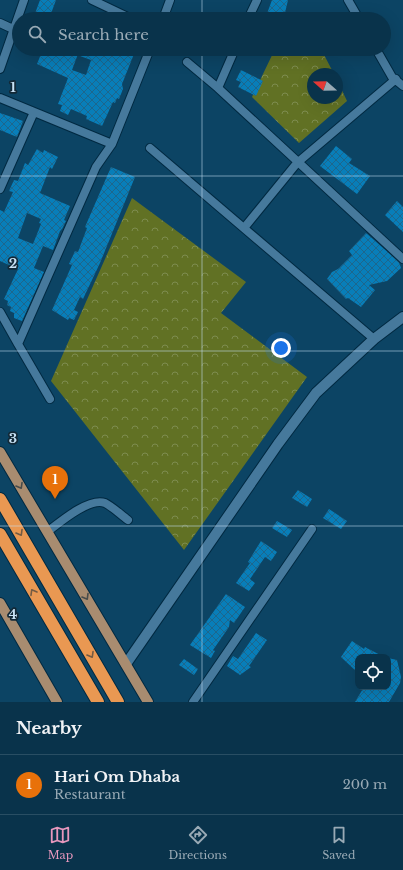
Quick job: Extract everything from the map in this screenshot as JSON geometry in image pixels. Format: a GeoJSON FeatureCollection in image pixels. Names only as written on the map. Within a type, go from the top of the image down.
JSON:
{"type":"FeatureCollection","features":[{"type":"Feature","properties":{"kind":"highway"},"geometry":{"type":"LineString","coordinates":[[0,499],[118,702]]}},
{"type":"Feature","properties":{"kind":"highway"},"geometry":{"type":"LineString","coordinates":[[0,534],[98,702]]}},
{"type":"Feature","properties":{"kind":"main road"},"geometry":{"type":"LineString","coordinates":[[0,452],[148,702]]}},
{"type":"Feature","properties":{"kind":"main road"},"geometry":{"type":"LineString","coordinates":[[0,603],[57,702]]}},
{"type":"Feature","properties":{"kind":"street"},"geometry":{"type":"LineString","coordinates":[[19,12],[24,0]]}},
{"type":"Feature","properties":{"kind":"street"},"geometry":{"type":"LineString","coordinates":[[92,0],[117,12]]}},
{"type":"Feature","properties":{"kind":"street"},"geometry":{"type":"LineString","coordinates":[[166,12],[170,0]]}},
{"type":"Feature","properties":{"kind":"street"},"geometry":{"type":"LineString","coordinates":[[251,12],[256,0]]}},
{"type":"Feature","properties":{"kind":"street"},"geometry":{"type":"LineString","coordinates":[[348,0],[355,12]]}},
{"type":"Feature","properties":{"kind":"street"},"geometry":{"type":"LineString","coordinates":[[0,23],[12,29]]}},
{"type":"Feature","properties":{"kind":"street"},"geometry":{"type":"LineString","coordinates":[[0,69],[12,32]]}},
{"type":"Feature","properties":{"kind":"street"},"geometry":{"type":"LineString","coordinates":[[18,344],[96,167],[112,144],[147,56]]}},
{"type":"Feature","properties":{"kind":"street"},"geometry":{"type":"LineString","coordinates":[[218,88],[232,56]]}},
{"type":"Feature","properties":{"kind":"street"},"geometry":{"type":"LineString","coordinates":[[380,56],[392,77],[403,86]]}},
{"type":"Feature","properties":{"kind":"street"},"geometry":{"type":"LineString","coordinates":[[187,62],[218,88],[297,163],[403,259]]}},
{"type":"Feature","properties":{"kind":"street"},"geometry":{"type":"LineString","coordinates":[[244,228],[297,163],[396,80]]}},
{"type":"Feature","properties":{"kind":"street"},"geometry":{"type":"LineString","coordinates":[[0,98],[112,144]]}},
{"type":"Feature","properties":{"kind":"street"},"geometry":{"type":"LineString","coordinates":[[0,189],[34,112]]}},
{"type":"Feature","properties":{"kind":"street"},"geometry":{"type":"LineString","coordinates":[[150,148],[374,339]]}},
{"type":"Feature","properties":{"kind":"street"},"geometry":{"type":"LineString","coordinates":[[0,312],[50,399]]}},
{"type":"Feature","properties":{"kind":"street"},"geometry":{"type":"LineString","coordinates":[[126,664],[278,444],[312,399],[374,339],[403,317]]}},
{"type":"Feature","properties":{"kind":"street"},"geometry":{"type":"LineString","coordinates":[[47,532],[84,506],[95,502],[104,503],[128,520]]}},
{"type":"Feature","properties":{"kind":"street"},"geometry":{"type":"LineString","coordinates":[[194,702],[312,530]]}},
{"type":"Feature","properties":{"kind":"green space"},"geometry":{"type":"Polygon","coordinates":[[[272,56],[325,56],[331,68],[307,68],[307,104],[343,104],[343,93],[347,101],[299,143],[252,97],[272,56]]]}},
{"type":"Feature","properties":{"kind":"green space"},"geometry":{"type":"Polygon","coordinates":[[[132,198],[246,282],[221,313],[307,377],[184,550],[51,381],[132,198]]]}},
{"type":"Feature","properties":{"kind":"building"},"geometry":{"type":"Polygon","coordinates":[[[40,0],[56,0],[52,12],[36,12],[40,0]]]}},
{"type":"Feature","properties":{"kind":"building"},"geometry":{"type":"Polygon","coordinates":[[[272,0],[288,0],[285,12],[268,12],[272,0]]]}},
{"type":"Feature","properties":{"kind":"building"},"geometry":{"type":"Polygon","coordinates":[[[40,56],[77,56],[72,70],[86,75],[91,60],[80,56],[133,56],[122,84],[123,89],[119,99],[117,98],[115,103],[113,102],[102,126],[86,119],[87,116],[71,109],[68,115],[60,111],[62,105],[58,104],[68,78],[37,64],[40,56]]]}},
{"type":"Feature","properties":{"kind":"building"},"geometry":{"type":"Polygon","coordinates":[[[241,70],[263,81],[256,96],[238,87],[241,82],[236,80],[241,70]]]}},
{"type":"Feature","properties":{"kind":"building"},"geometry":{"type":"Polygon","coordinates":[[[0,113],[23,121],[17,137],[0,130],[0,113]]]}},
{"type":"Feature","properties":{"kind":"building"},"geometry":{"type":"Polygon","coordinates":[[[336,146],[352,159],[349,163],[370,176],[357,194],[320,166],[336,146]]]}},
{"type":"Feature","properties":{"kind":"building"},"geometry":{"type":"Polygon","coordinates":[[[37,149],[43,153],[44,150],[58,157],[52,169],[50,167],[40,193],[70,206],[64,220],[66,221],[60,231],[53,250],[43,246],[34,268],[44,272],[22,321],[14,318],[14,313],[10,311],[11,307],[7,305],[8,301],[4,299],[18,269],[0,261],[0,210],[4,212],[13,192],[9,191],[14,180],[18,181],[25,163],[28,165],[37,149]],[[27,213],[18,238],[33,244],[41,224],[39,223],[41,219],[27,213]]]}},
{"type":"Feature","properties":{"kind":"building"},"geometry":{"type":"Polygon","coordinates":[[[111,167],[135,177],[100,263],[83,299],[80,297],[74,310],[78,312],[74,320],[69,318],[68,320],[52,310],[72,265],[69,264],[75,251],[78,252],[87,228],[85,227],[111,167]]]}},
{"type":"Feature","properties":{"kind":"building"},"geometry":{"type":"Polygon","coordinates":[[[397,201],[403,207],[403,232],[385,215],[397,201]]]}},
{"type":"Feature","properties":{"kind":"building"},"geometry":{"type":"Polygon","coordinates":[[[366,233],[399,262],[401,268],[387,281],[369,285],[375,290],[361,307],[348,298],[346,299],[327,279],[332,272],[338,269],[352,255],[349,251],[366,233]]]}},
{"type":"Feature","properties":{"kind":"building"},"geometry":{"type":"Polygon","coordinates":[[[298,490],[312,499],[307,507],[292,498],[298,490]]]}},
{"type":"Feature","properties":{"kind":"building"},"geometry":{"type":"Polygon","coordinates":[[[329,509],[347,521],[341,529],[323,518],[329,509]]]}},
{"type":"Feature","properties":{"kind":"building"},"geometry":{"type":"Polygon","coordinates":[[[277,521],[292,530],[287,537],[272,528],[277,521]]]}},
{"type":"Feature","properties":{"kind":"building"},"geometry":{"type":"Polygon","coordinates":[[[261,541],[277,552],[271,561],[265,557],[250,579],[255,583],[249,591],[236,583],[250,563],[248,562],[261,541]]]}},
{"type":"Feature","properties":{"kind":"building"},"geometry":{"type":"Polygon","coordinates":[[[226,594],[245,607],[234,623],[230,620],[229,627],[213,650],[215,651],[211,658],[190,645],[226,594]]]}},
{"type":"Feature","properties":{"kind":"building"},"geometry":{"type":"Polygon","coordinates":[[[256,633],[267,640],[249,666],[251,667],[240,675],[227,666],[233,656],[238,659],[256,633]]]}},
{"type":"Feature","properties":{"kind":"building"},"geometry":{"type":"Polygon","coordinates":[[[352,641],[364,649],[365,647],[378,654],[355,654],[355,670],[341,657],[352,641]]]}},
{"type":"Feature","properties":{"kind":"building"},"geometry":{"type":"Polygon","coordinates":[[[184,659],[198,669],[194,675],[179,665],[184,659]]]}},
{"type":"Feature","properties":{"kind":"building"},"geometry":{"type":"Polygon","coordinates":[[[391,659],[397,660],[401,677],[400,683],[389,702],[355,702],[362,690],[391,690],[391,659]]]}},
{"type":"Feature","properties":{"kind":"place","name":"Hari Om Dhaba"},"geometry":{"type":"Point","coordinates":[55,499]}}]}
